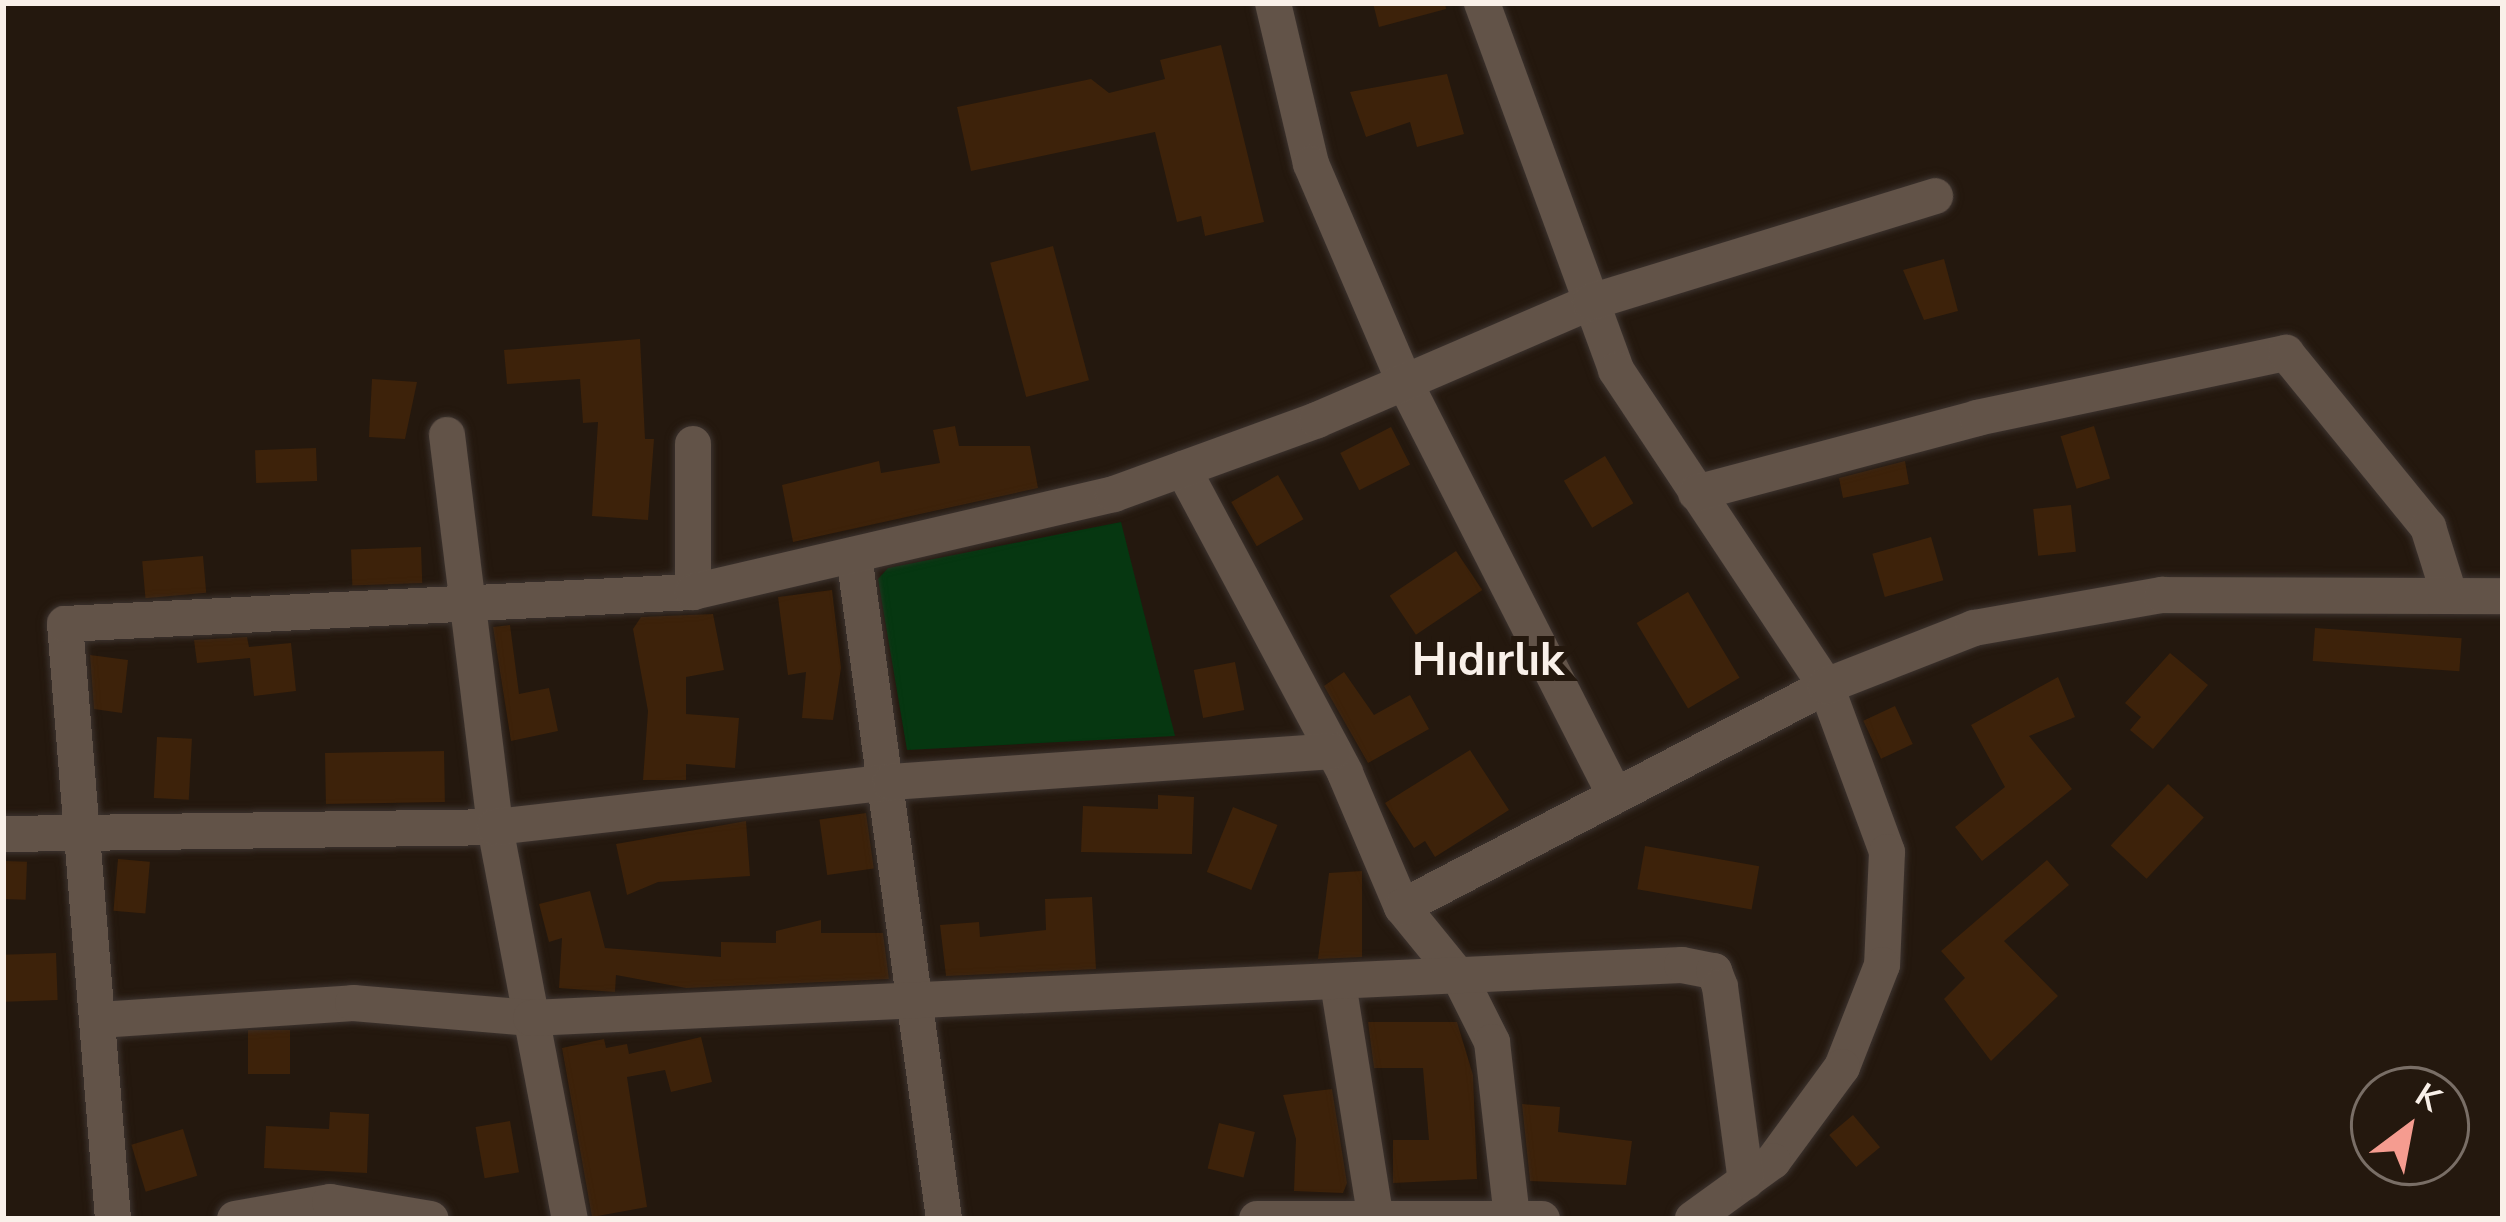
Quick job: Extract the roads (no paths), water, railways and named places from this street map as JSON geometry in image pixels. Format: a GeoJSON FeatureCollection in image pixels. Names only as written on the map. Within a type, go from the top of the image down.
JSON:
{"type":"FeatureCollection","features":[{"type":"Feature","properties":{"kind":"street"},"geometry":{"type":"LineString","coordinates":[[1273,3],[1295,121],[1405,382],[1615,796]]}},
{"type":"Feature","properties":{"kind":"street"},"geometry":{"type":"LineString","coordinates":[[1482,3],[1616,370],[1826,686],[1887,852],[1882,965],[1842,1067],[1773,1161],[1693,1219]]}},
{"type":"Feature","properties":{"kind":"street"},"geometry":{"type":"LineString","coordinates":[[113,1219],[65,624],[463,610],[693,592],[1184,469],[1591,302],[1935,196]]}},
{"type":"Feature","properties":{"kind":"street"},"geometry":{"type":"LineString","coordinates":[[1696,493],[1977,418],[2286,352],[2428,527],[2450,595]]}},
{"type":"Feature","properties":{"kind":"street"},"geometry":{"type":"LineString","coordinates":[[447,435],[463,610],[496,827],[570,1219]]}},
{"type":"Feature","properties":{"kind":"street"},"geometry":{"type":"LineString","coordinates":[[693,592],[694,444]]}},
{"type":"Feature","properties":{"kind":"street"},"geometry":{"type":"LineString","coordinates":[[1184,469],[1333,751],[1402,907],[1460,978],[1492,1042],[1512,1218]]}},
{"type":"Feature","properties":{"kind":"street"},"geometry":{"type":"LineString","coordinates":[[854,554],[891,782],[944,1219]]}},
{"type":"Feature","properties":{"kind":"street"},"geometry":{"type":"LineString","coordinates":[[1402,907],[1826,686],[1911,648],[2048,609],[2198,593],[2503,596]]}},
{"type":"Feature","properties":{"kind":"street"},"geometry":{"type":"LineString","coordinates":[[3,834],[83,837],[496,827],[891,782],[1333,751]]}},
{"type":"Feature","properties":{"kind":"street"},"geometry":{"type":"LineString","coordinates":[[99,1020],[353,1003],[531,1018],[1714,971],[1746,1180]]}},
{"type":"Feature","properties":{"kind":"street"},"geometry":{"type":"LineString","coordinates":[[1338,983],[1375,1214]]}},
{"type":"Feature","properties":{"kind":"street"},"geometry":{"type":"LineString","coordinates":[[235,1219],[330,1202],[431,1219]]}},
{"type":"Feature","properties":{"kind":"street"},"geometry":{"type":"LineString","coordinates":[[1257,1219],[1375,1214],[1542,1219]]}},
{"type":"Feature","properties":{"kind":"district","name":"Hıdırlık"},"geometry":{"type":"Point","coordinates":[1488,661]}}]}
